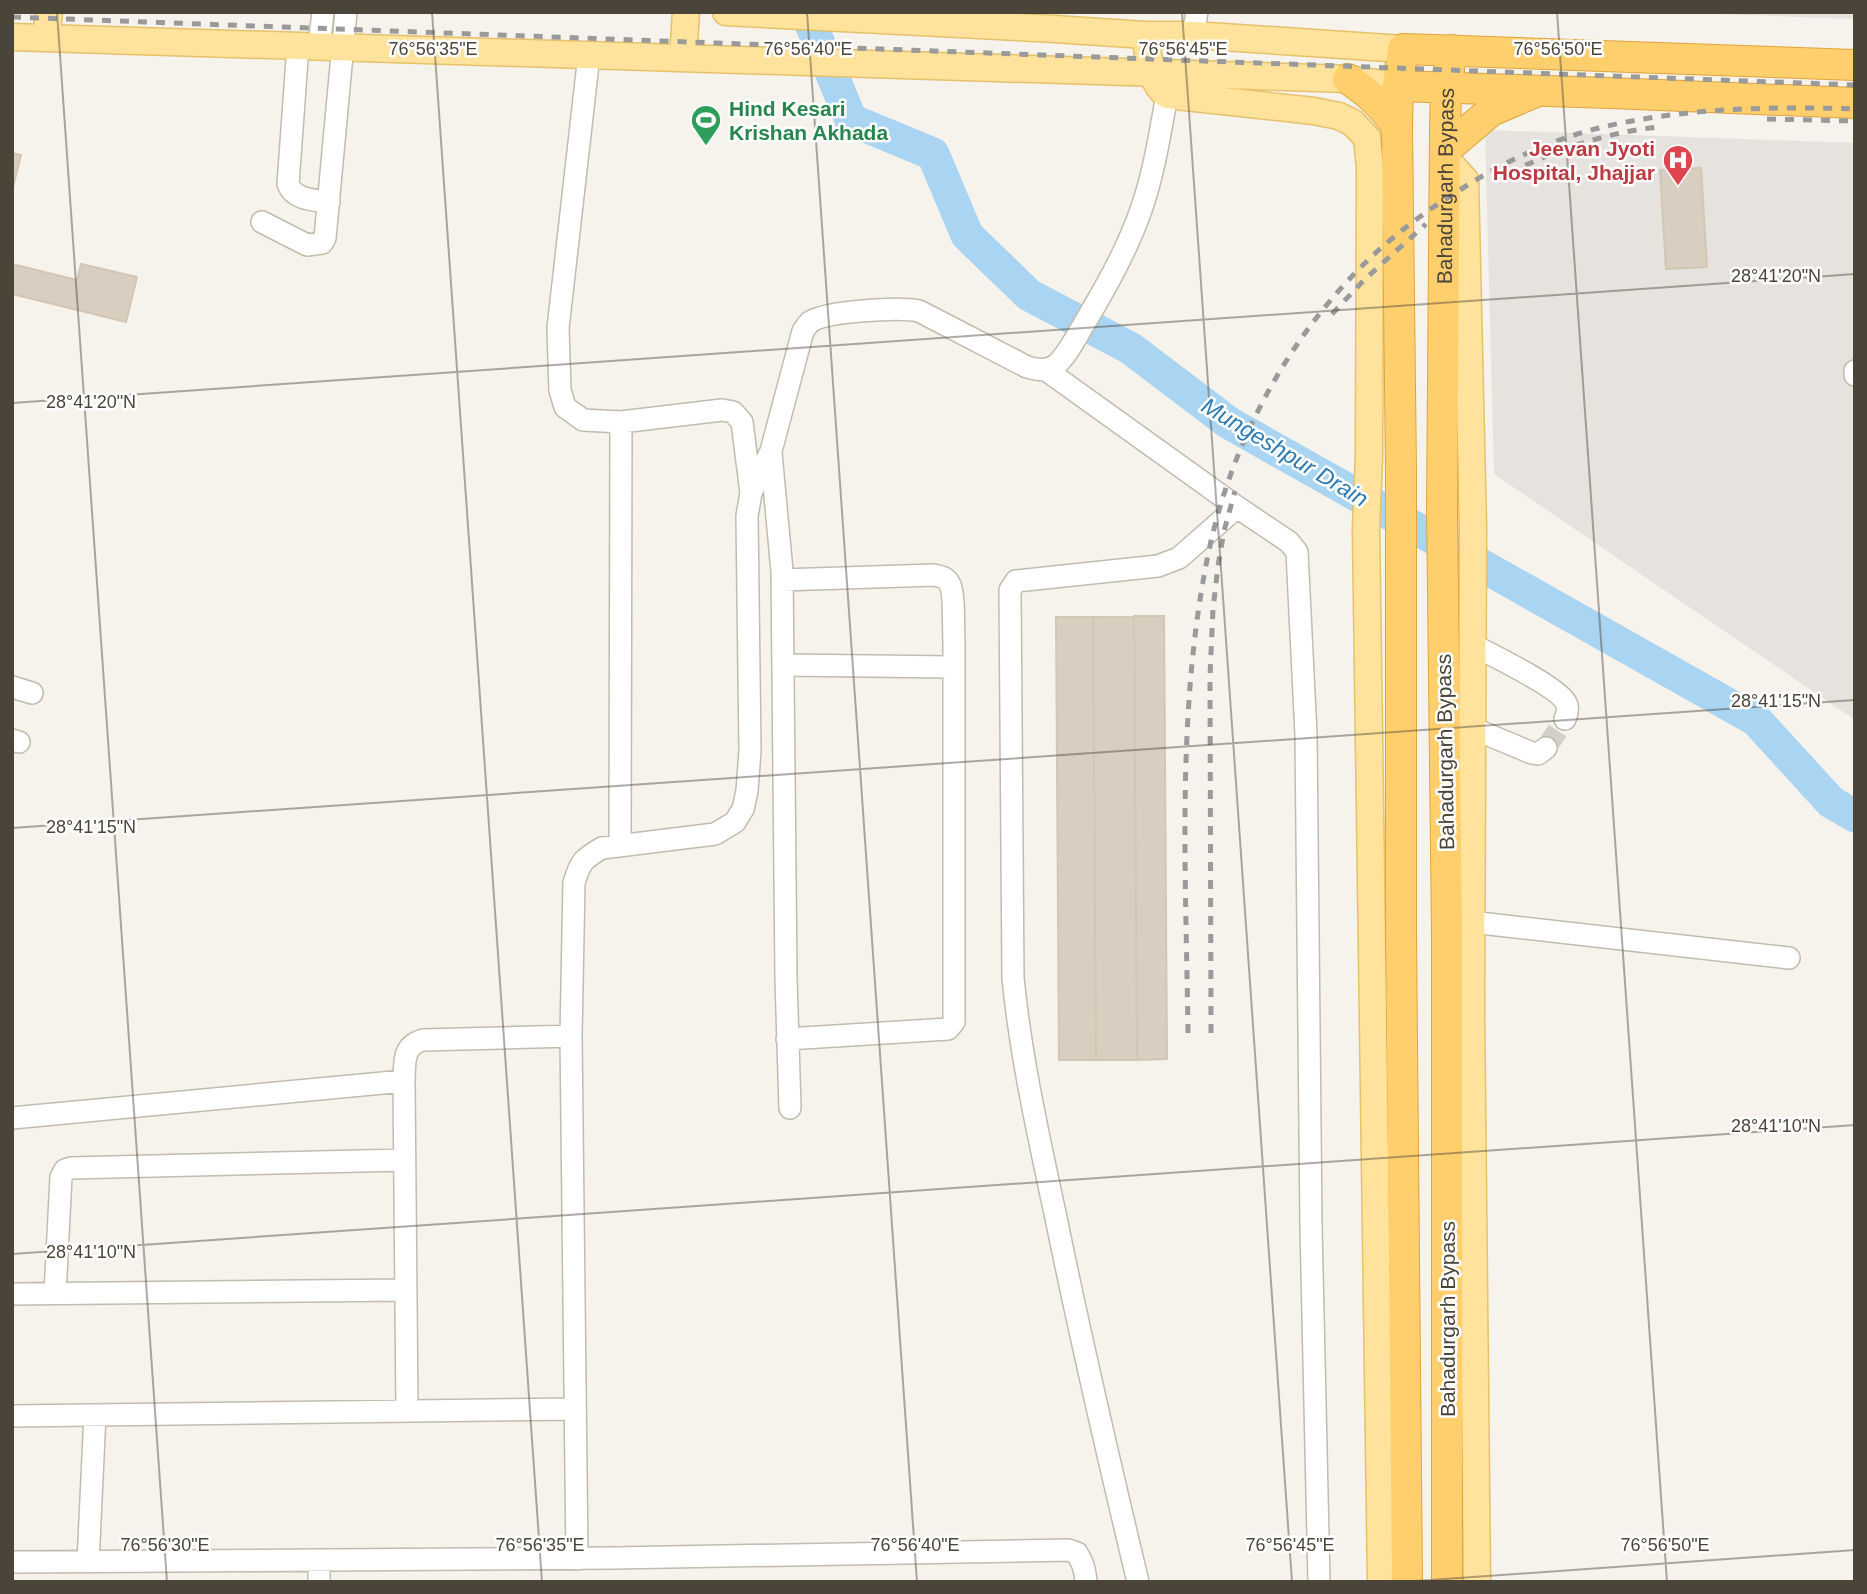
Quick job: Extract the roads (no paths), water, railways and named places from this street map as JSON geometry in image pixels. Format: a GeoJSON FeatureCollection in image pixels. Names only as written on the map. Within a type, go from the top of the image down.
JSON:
{"type":"FeatureCollection","features":[{"type":"Feature","properties":{"kind":"highway"},"geometry":{"type":"LineString","coordinates":[[1403,49],[1855,65]]}},
{"type":"Feature","properties":{"kind":"highway","name":"Bahadurgarh Bypass"},"geometry":{"type":"LineString","coordinates":[[1403,49],[1398,86],[1397,127],[1401,472],[1401,935],[1393,1529],[1407,1582]]}},
{"type":"Feature","properties":{"kind":"highway"},"geometry":{"type":"LineString","coordinates":[[1398,86],[1446,88],[1452,50]]}},
{"type":"Feature","properties":{"kind":"highway"},"geometry":{"type":"LineString","coordinates":[[1348,79],[1372,96],[1387,111],[1397,127]]}},
{"type":"Feature","properties":{"kind":"highway","name":"Bahadurgarh Bypass"},"geometry":{"type":"LineString","coordinates":[[1447,1582],[1447,935],[1442,506],[1446,88],[1855,103]]}},
{"type":"Feature","properties":{"kind":"highway"},"geometry":{"type":"LineString","coordinates":[[1445,154],[1491,111],[1540,90]]}},
{"type":"Feature","properties":{"kind":"highway"},"geometry":{"type":"LineString","coordinates":[[1393,1529],[1447,1530]]}},
{"type":"Feature","properties":{"kind":"main road"},"geometry":{"type":"LineString","coordinates":[[686,12],[687,58]]}},
{"type":"Feature","properties":{"kind":"main road"},"geometry":{"type":"LineString","coordinates":[[726,12],[1145,35],[1195,24],[1403,49]]}},
{"type":"Feature","properties":{"kind":"main road"},"geometry":{"type":"LineString","coordinates":[[12,37],[48,25],[329,47],[995,68],[1159,84],[1314,111],[1353,122],[1367,138],[1370,168],[1369,457],[1366,528],[1393,1529],[1381,1582]]}},
{"type":"Feature","properties":{"kind":"main road"},"geometry":{"type":"LineString","coordinates":[[1145,35],[1159,84]]}},
{"type":"Feature","properties":{"kind":"main road"},"geometry":{"type":"LineString","coordinates":[[1159,84],[1348,79],[1398,86]]}},
{"type":"Feature","properties":{"kind":"main road"},"geometry":{"type":"LineString","coordinates":[[1445,154],[1465,180],[1473,528],[1471,1038],[1477,1582]]}},
{"type":"Feature","properties":{"kind":"street"},"geometry":{"type":"LineString","coordinates":[[323,12],[346,169]]}},
{"type":"Feature","properties":{"kind":"street"},"geometry":{"type":"LineString","coordinates":[[329,202],[309,200],[297,195],[290,190],[288,184],[329,47],[346,12]]}},
{"type":"Feature","properties":{"kind":"street"},"geometry":{"type":"LineString","coordinates":[[262,222],[307,245],[322,243],[325,238],[329,202],[329,47],[356,12]]}},
{"type":"Feature","properties":{"kind":"street"},"geometry":{"type":"LineString","coordinates":[[1005,12],[1055,29]]}},
{"type":"Feature","properties":{"kind":"street"},"geometry":{"type":"LineString","coordinates":[[589,55],[558,328],[560,390],[565,407],[583,420],[621,422],[722,410],[733,412],[742,422],[751,493]]}},
{"type":"Feature","properties":{"kind":"street"},"geometry":{"type":"LineString","coordinates":[[577,1559],[571,1036],[574,883],[578,870],[586,857],[602,848],[715,834],[735,822],[743,809],[750,751],[747,516],[751,493],[771,451],[803,331],[811,321],[828,316],[896,309],[919,311],[1027,367],[1046,370],[1057,365],[1114,274],[1141,209],[1156,153],[1159,84]]}},
{"type":"Feature","properties":{"kind":"street"},"geometry":{"type":"LineString","coordinates":[[1046,370],[1289,542],[1295,547],[1298,559],[1306,736],[1311,1226],[1319,1582]]}},
{"type":"Feature","properties":{"kind":"street"},"geometry":{"type":"LineString","coordinates":[[620,846],[621,422]]}},
{"type":"Feature","properties":{"kind":"street"},"geometry":{"type":"LineString","coordinates":[[771,451],[782,580],[790,1108]]}},
{"type":"Feature","properties":{"kind":"street"},"geometry":{"type":"LineString","coordinates":[[1138,1582],[1067,1270],[1018,1026],[1013,978],[1010,590],[1016,581],[1158,566],[1179,558],[1237,507]]}},
{"type":"Feature","properties":{"kind":"street"},"geometry":{"type":"LineString","coordinates":[[782,580],[934,575],[944,578],[950,583],[952,591],[954,667],[952,1027],[787,1039]]}},
{"type":"Feature","properties":{"kind":"street"},"geometry":{"type":"LineString","coordinates":[[1473,645],[1554,690],[1566,701],[1568,711],[1565,719]]}},
{"type":"Feature","properties":{"kind":"street"},"geometry":{"type":"LineString","coordinates":[[783,665],[954,667]]}},
{"type":"Feature","properties":{"kind":"street"},"geometry":{"type":"LineString","coordinates":[[1472,728],[1532,753],[1538,754],[1546,748]]}},
{"type":"Feature","properties":{"kind":"street"},"geometry":{"type":"LineString","coordinates":[[1471,922],[1789,958]]}},
{"type":"Feature","properties":{"kind":"street"},"geometry":{"type":"LineString","coordinates":[[407,1411],[404,1081],[409,1047],[423,1040],[571,1036]]}},
{"type":"Feature","properties":{"kind":"street"},"geometry":{"type":"LineString","coordinates":[[12,1118],[404,1081]]}},
{"type":"Feature","properties":{"kind":"street"},"geometry":{"type":"LineString","coordinates":[[55,1294],[61,1177],[65,1170],[404,1160]]}},
{"type":"Feature","properties":{"kind":"street"},"geometry":{"type":"LineString","coordinates":[[12,1294],[405,1290]]}},
{"type":"Feature","properties":{"kind":"street"},"geometry":{"type":"LineString","coordinates":[[12,1416],[575,1409]]}},
{"type":"Feature","properties":{"kind":"street"},"geometry":{"type":"LineString","coordinates":[[88,1562],[95,1415]]}},
{"type":"Feature","properties":{"kind":"street"},"geometry":{"type":"LineString","coordinates":[[12,1562],[88,1562],[152,1572],[319,1560],[577,1559],[1068,1550],[1077,1553],[1082,1561],[1086,1582]]}},
{"type":"Feature","properties":{"kind":"street"},"geometry":{"type":"LineString","coordinates":[[319,1560],[319,1582]]}},
{"type":"Feature","properties":{"kind":"waterway","name":"Mungeshpur Drain"},"geometry":{"type":"LineString","coordinates":[[806,12],[851,120],[933,154],[967,235],[1029,295],[1130,348],[1229,423],[1756,720],[1831,802],[1855,816]]}},
{"type":"Feature","properties":{"kind":"tunnel"},"geometry":{"type":"LineString","coordinates":[[1546,748],[1565,719]]}},
{"type":"Feature","properties":{"kind":"railway"},"geometry":{"type":"LineString","coordinates":[[12,17],[1855,85]]}},
{"type":"Feature","properties":{"kind":"railway"},"geometry":{"type":"LineString","coordinates":[[1188,1033],[1185,853],[1187,733],[1198,614],[1208,555],[1230,475],[1246,437],[1264,399],[1308,329],[1362,266],[1410,224],[1479,178],[1546,145],[1630,121],[1694,112],[1759,108],[1855,109]]}},
{"type":"Feature","properties":{"kind":"railway"},"geometry":{"type":"LineString","coordinates":[[1767,119],[1855,121]]}},
{"type":"Feature","properties":{"kind":"railway"},"geometry":{"type":"LineString","coordinates":[[1509,173],[1582,143],[1659,127]]}},
{"type":"Feature","properties":{"kind":"railway"},"geometry":{"type":"LineString","coordinates":[[1332,314],[1365,279],[1426,224]]}},
{"type":"Feature","properties":{"kind":"railway"},"geometry":{"type":"LineString","coordinates":[[1211,1033],[1210,676],[1218,566],[1235,491]]}},
{"type":"Feature","properties":{"kind":"place","name":"Hind Kesari Krishan Akhada"},"geometry":{"type":"Point","coordinates":[706,147]}},
{"type":"Feature","properties":{"kind":"place","name":"Jeevan Jyoti Hospital, Jhajjar"},"geometry":{"type":"Point","coordinates":[1678,187]}}]}
